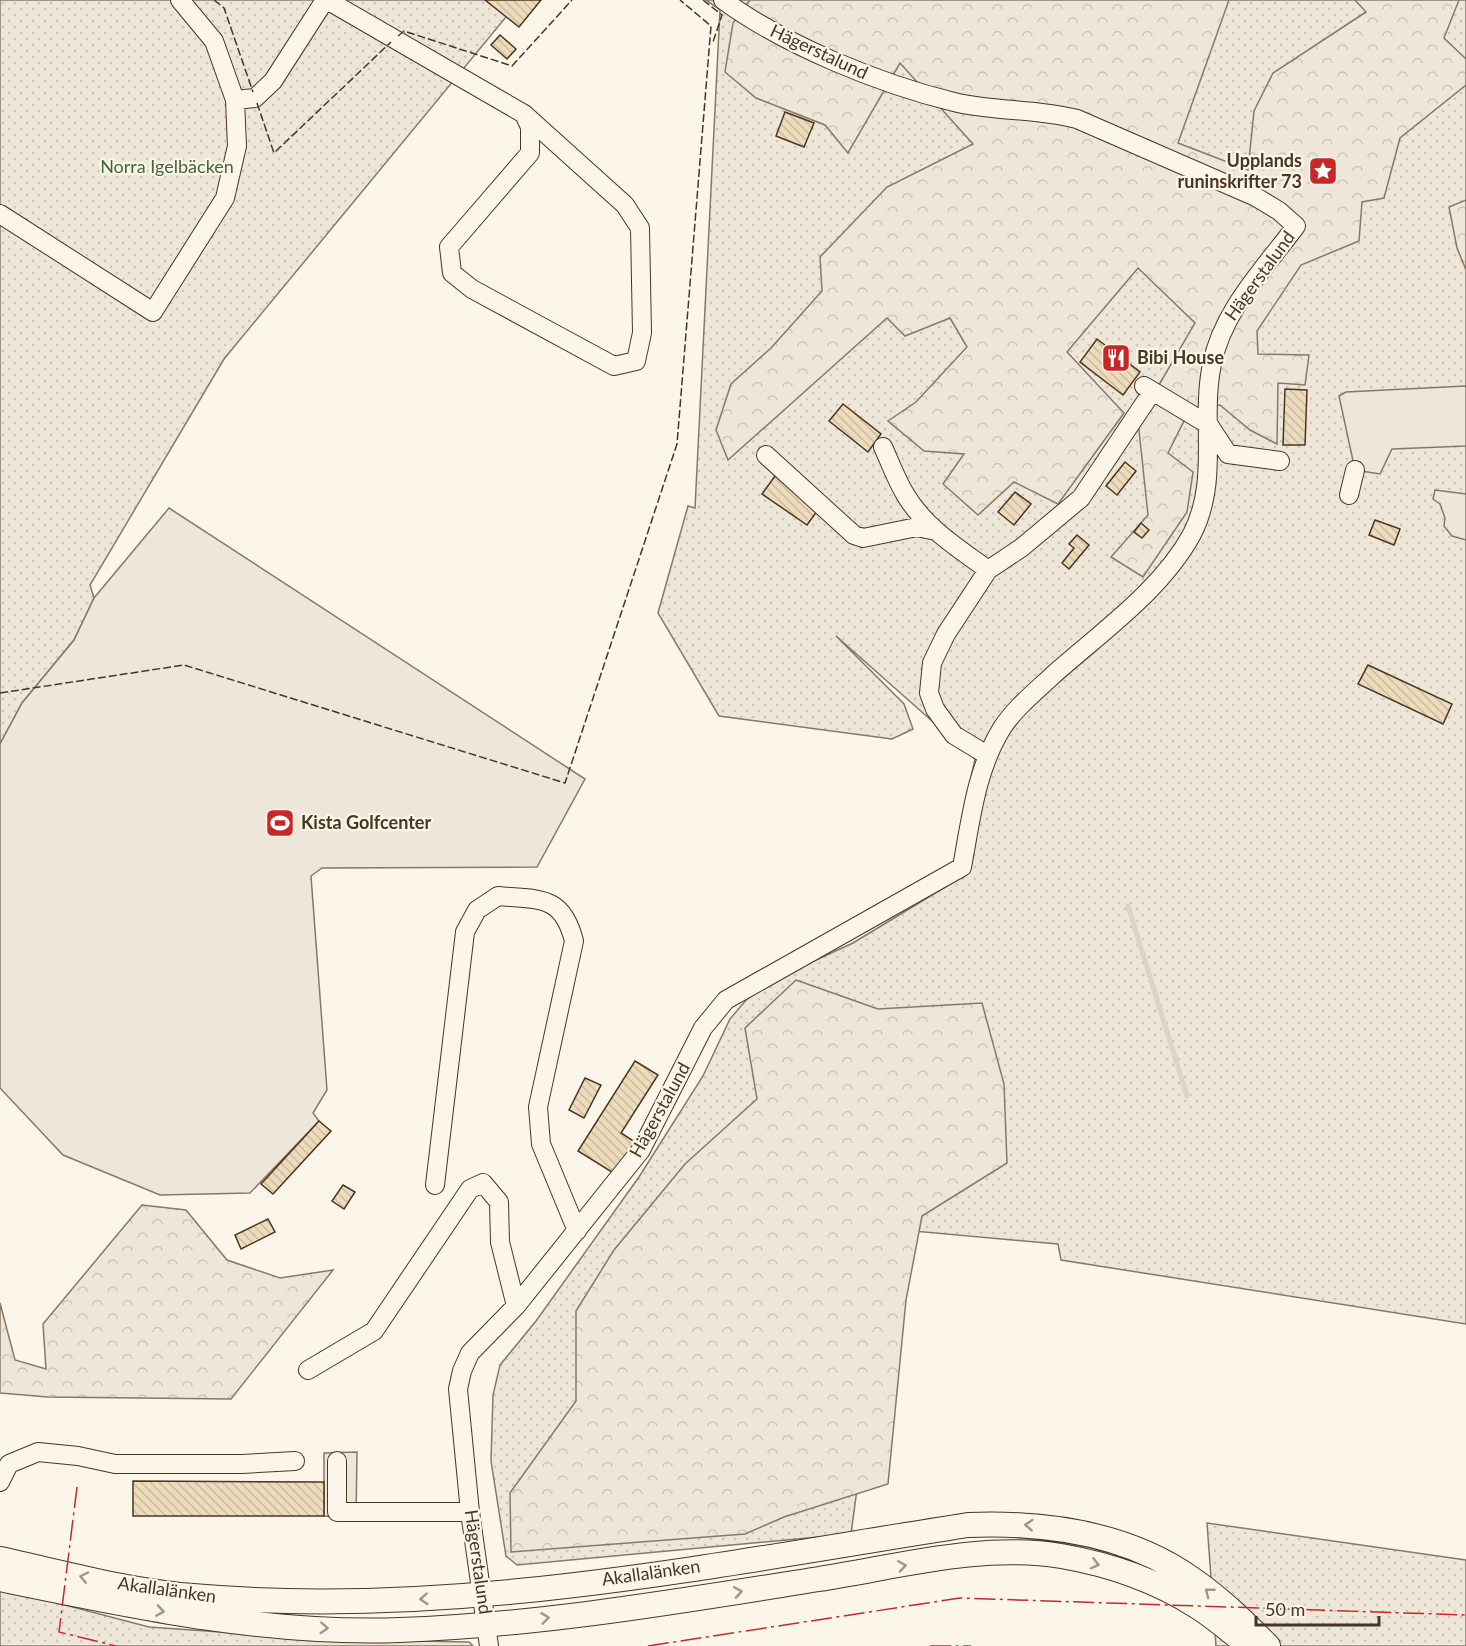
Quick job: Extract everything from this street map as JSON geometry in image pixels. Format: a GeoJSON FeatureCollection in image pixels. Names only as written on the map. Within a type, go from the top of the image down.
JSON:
{"type":"FeatureCollection","features":[{"type":"Feature","properties":{"kind":"main road","name":"Akallalänken"},"geometry":{"type":"LineString","coordinates":[[0,1559],[136,1588],[191,1596],[268,1600],[391,1601],[522,1593],[968,1526],[1023,1525],[1083,1533],[1153,1557],[1191,1578],[1221,1602],[1268,1646]]}},
{"type":"Feature","properties":{"kind":"main road","name":"Akallalänken"},"geometry":{"type":"LineString","coordinates":[[0,1579],[139,1608],[266,1624],[488,1636],[674,1602],[933,1561],[1022,1552],[1068,1558],[1127,1573],[1198,1607],[1248,1646]]}},
{"type":"Feature","properties":{"kind":"street"},"geometry":{"type":"LineString","coordinates":[[0,214],[153,312],[225,198],[237,146],[235,100],[214,41],[180,0]]}},
{"type":"Feature","properties":{"kind":"street"},"geometry":{"type":"LineString","coordinates":[[235,100],[255,98],[273,81],[326,0],[524,114],[625,205],[640,228],[642,333],[636,361],[614,366],[472,289],[452,273],[449,247],[530,153],[530,127],[524,114]]}},
{"type":"Feature","properties":{"kind":"street","name":"Hägerstalund"},"geometry":{"type":"LineString","coordinates":[[488,1636],[470,1512],[458,1389],[462,1371],[470,1353],[483,1337],[516,1306],[640,1150],[703,1029],[726,1000],[962,867],[979,778],[987,755],[1003,726],[1023,702],[1144,593],[1183,550],[1202,509],[1208,482],[1211,365],[1220,336],[1231,312],[1296,226],[1288,217],[1256,197],[1077,119],[1052,112],[956,102],[876,78],[752,20],[723,0]]}},
{"type":"Feature","properties":{"kind":"street"},"geometry":{"type":"LineString","coordinates":[[987,755],[954,735],[935,709],[929,693],[932,663],[946,634],[988,570],[1022,548],[1081,498],[1148,389],[1209,425],[1228,454],[1280,461]]}},
{"type":"Feature","properties":{"kind":"street"},"geometry":{"type":"LineString","coordinates":[[883,447],[905,494],[936,531],[988,570]]}},
{"type":"Feature","properties":{"kind":"street"},"geometry":{"type":"LineString","coordinates":[[766,455],[854,535],[863,538],[917,527],[936,531]]}},
{"type":"Feature","properties":{"kind":"street"},"geometry":{"type":"LineString","coordinates":[[1349,495],[1355,470]]}},
{"type":"Feature","properties":{"kind":"street"},"geometry":{"type":"LineString","coordinates":[[435,1185],[465,932],[477,910],[498,896],[548,901],[568,919],[574,941],[538,1107],[541,1144],[577,1231]]}},
{"type":"Feature","properties":{"kind":"street"},"geometry":{"type":"LineString","coordinates":[[308,1370],[374,1331],[470,1189],[483,1184],[498,1202],[500,1242],[516,1306]]}},
{"type":"Feature","properties":{"kind":"street"},"geometry":{"type":"LineString","coordinates":[[0,1482],[9,1464],[39,1452],[78,1456],[115,1464],[242,1464],[295,1461]]}},
{"type":"Feature","properties":{"kind":"street"},"geometry":{"type":"LineString","coordinates":[[336,1461],[337,1512],[470,1512]]}},
{"type":"Feature","properties":{"kind":"green space","name":"Norra Igelbäcken"},"geometry":{"type":"Polygon","coordinates":[[[0,0],[520,0],[224,359],[90,585],[94,598],[74,640],[22,703],[0,744],[0,0]]]}},
{"type":"Feature","properties":{"kind":"green space"},"geometry":{"type":"Polygon","coordinates":[[[706,0],[1466,0],[1466,1324],[1061,1260],[1058,1244],[892,1229],[851,1534],[517,1565],[506,1556],[491,1461],[493,1395],[500,1365],[536,1321],[639,1177],[703,1076],[730,1019],[747,999],[792,971],[853,943],[960,878],[961,823],[975,759],[836,636],[904,704],[913,729],[892,739],[719,716],[658,613],[688,506],[695,508],[720,10],[706,0]]]}},
{"type":"Feature","properties":{"kind":"green space"},"geometry":{"type":"Polygon","coordinates":[[[750,0],[1229,0],[1178,143],[1248,170],[1254,111],[1273,73],[1366,12],[1355,0],[1459,0],[1444,38],[1466,59],[1466,85],[1400,138],[1384,198],[1362,202],[1359,241],[1301,265],[1257,331],[1258,354],[1309,355],[1305,385],[1278,383],[1277,444],[1250,430],[1220,405],[1189,411],[1168,453],[1193,472],[1187,512],[1143,577],[1111,557],[1148,515],[1138,421],[1195,323],[1138,268],[1067,352],[1124,413],[1058,504],[1014,482],[978,515],[943,484],[964,454],[924,451],[888,421],[916,402],[967,347],[950,318],[905,336],[887,318],[728,460],[716,430],[731,384],[771,348],[822,291],[820,257],[887,187],[973,144],[900,63],[848,153],[825,125],[756,98],[725,72],[733,23],[750,0]]]}},
{"type":"Feature","properties":{"kind":"green space"},"geometry":{"type":"Polygon","coordinates":[[[1466,200],[1466,270],[1457,248],[1449,207],[1466,200]]]}},
{"type":"Feature","properties":{"kind":"green space","name":"Kista Golfcenter"},"geometry":{"type":"Polygon","coordinates":[[[169,508],[585,779],[537,867],[322,868],[311,876],[327,1090],[313,1113],[319,1121],[250,1193],[160,1195],[63,1155],[0,1088],[0,744],[22,703],[74,640],[94,598],[169,508]]]}},
{"type":"Feature","properties":{"kind":"green space"},"geometry":{"type":"Polygon","coordinates":[[[796,980],[878,1009],[982,1003],[1004,1084],[1007,1163],[922,1216],[906,1300],[888,1484],[784,1517],[745,1534],[511,1552],[510,1493],[576,1401],[576,1311],[614,1250],[685,1164],[757,1099],[745,1028],[796,980]]]}},
{"type":"Feature","properties":{"kind":"green space"},"geometry":{"type":"Polygon","coordinates":[[[142,1205],[186,1210],[227,1260],[280,1278],[333,1270],[231,1399],[48,1397],[0,1393],[0,1303],[15,1360],[46,1369],[43,1324],[142,1205]]]}},
{"type":"Feature","properties":{"kind":"green space"},"geometry":{"type":"Polygon","coordinates":[[[1207,1523],[1466,1560],[1466,1646],[1216,1646],[1207,1523]]]}},
{"type":"Feature","properties":{"kind":"green space"},"geometry":{"type":"Polygon","coordinates":[[[0,1588],[149,1627],[319,1639],[469,1642],[473,1646],[0,1646],[0,1588]]]}},
{"type":"Feature","properties":{"kind":"shaded area"},"geometry":{"type":"Polygon","coordinates":[[[1466,386],[1466,446],[1392,449],[1380,474],[1355,470],[1339,396],[1346,392],[1466,386]]]}},
{"type":"Feature","properties":{"kind":"shaded area"},"geometry":{"type":"Polygon","coordinates":[[[1435,490],[1466,494],[1466,540],[1452,536],[1444,526],[1445,518],[1440,504],[1433,499],[1435,490]]]}},
{"type":"Feature","properties":{"kind":"shaded area"},"geometry":{"type":"Polygon","coordinates":[[[357,1452],[356,1518],[324,1516],[324,1453],[357,1452]]]}},
{"type":"Feature","properties":{"kind":"building"},"geometry":{"type":"Polygon","coordinates":[[[485,0],[541,0],[519,27],[485,0]]]}},
{"type":"Feature","properties":{"kind":"building"},"geometry":{"type":"Polygon","coordinates":[[[500,35],[516,49],[507,59],[491,45],[500,35]]]}},
{"type":"Feature","properties":{"kind":"building"},"geometry":{"type":"Polygon","coordinates":[[[785,112],[814,123],[804,147],[776,136],[785,112]]]}},
{"type":"Feature","properties":{"kind":"building"},"geometry":{"type":"Polygon","coordinates":[[[1097,339],[1140,372],[1123,395],[1080,362],[1097,339]]]}},
{"type":"Feature","properties":{"kind":"building"},"geometry":{"type":"Polygon","coordinates":[[[1285,389],[1307,390],[1305,445],[1283,445],[1285,389]]]}},
{"type":"Feature","properties":{"kind":"building"},"geometry":{"type":"Polygon","coordinates":[[[843,404],[881,434],[868,452],[829,421],[843,404]]]}},
{"type":"Feature","properties":{"kind":"building"},"geometry":{"type":"Polygon","coordinates":[[[1125,462],[1136,471],[1117,495],[1106,486],[1125,462]]]}},
{"type":"Feature","properties":{"kind":"building"},"geometry":{"type":"Polygon","coordinates":[[[775,476],[820,507],[807,525],[762,494],[775,476]]]}},
{"type":"Feature","properties":{"kind":"building"},"geometry":{"type":"Polygon","coordinates":[[[1015,492],[1031,504],[1014,525],[998,512],[1015,492]]]}},
{"type":"Feature","properties":{"kind":"building"},"geometry":{"type":"Polygon","coordinates":[[[1375,520],[1400,529],[1394,545],[1369,535],[1375,520]]]}},
{"type":"Feature","properties":{"kind":"building"},"geometry":{"type":"Polygon","coordinates":[[[1141,523],[1149,530],[1142,538],[1134,532],[1141,523]]]}},
{"type":"Feature","properties":{"kind":"building"},"geometry":{"type":"Polygon","coordinates":[[[1077,535],[1089,545],[1069,569],[1062,563],[1074,548],[1069,544],[1077,535]]]}},
{"type":"Feature","properties":{"kind":"building"},"geometry":{"type":"Polygon","coordinates":[[[1368,665],[1452,704],[1443,724],[1358,684],[1368,665]]]}},
{"type":"Feature","properties":{"kind":"building"},"geometry":{"type":"Polygon","coordinates":[[[635,1061],[658,1075],[621,1133],[635,1142],[615,1174],[578,1151],[635,1061]]]}},
{"type":"Feature","properties":{"kind":"building"},"geometry":{"type":"Polygon","coordinates":[[[585,1078],[601,1085],[584,1118],[569,1110],[585,1078]]]}},
{"type":"Feature","properties":{"kind":"building"},"geometry":{"type":"Polygon","coordinates":[[[319,1121],[331,1131],[273,1194],[261,1184],[319,1121]]]}},
{"type":"Feature","properties":{"kind":"building"},"geometry":{"type":"Polygon","coordinates":[[[343,1185],[355,1192],[344,1209],[332,1201],[343,1185]]]}},
{"type":"Feature","properties":{"kind":"building"},"geometry":{"type":"Polygon","coordinates":[[[268,1219],[275,1232],[241,1249],[235,1235],[268,1219]]]}},
{"type":"Feature","properties":{"kind":"building"},"geometry":{"type":"Polygon","coordinates":[[[133,1481],[324,1482],[324,1516],[133,1516],[133,1481]]]}},
{"type":"Feature","properties":{"kind":"waterway"},"geometry":{"type":"LineString","coordinates":[[1128,906],[1187,1096]]}},
{"type":"Feature","properties":{"kind":"fence"},"geometry":{"type":"LineString","coordinates":[[214,0],[224,8],[253,92]]}},
{"type":"Feature","properties":{"kind":"fence"},"geometry":{"type":"LineString","coordinates":[[398,36],[404,31],[512,66],[572,0]]}},
{"type":"Feature","properties":{"kind":"fence"},"geometry":{"type":"LineString","coordinates":[[0,693],[184,665],[565,783],[677,444],[711,26],[680,0]]}},
{"type":"Feature","properties":{"kind":"fence"},"geometry":{"type":"LineString","coordinates":[[703,0],[722,15],[713,42]]}},
{"type":"Feature","properties":{"kind":"fence"},"geometry":{"type":"LineString","coordinates":[[257,103],[274,153],[391,42]]}},
{"type":"Feature","properties":{"kind":"power"},"geometry":{"type":"LineString","coordinates":[[77,1487],[59,1632],[116,1646]]}},
{"type":"Feature","properties":{"kind":"power"},"geometry":{"type":"LineString","coordinates":[[648,1646],[960,1598],[1466,1615]]}},
{"type":"Feature","properties":{"kind":"power"},"geometry":{"type":"LineString","coordinates":[[930,1646],[971,1646]]}},
{"type":"Feature","properties":{"kind":"place","name":"Upplands runinskrifter 73"},"geometry":{"type":"Point","coordinates":[1323,171]}},
{"type":"Feature","properties":{"kind":"place","name":"Bibi House"},"geometry":{"type":"Point","coordinates":[1116,358]}},
{"type":"Feature","properties":{"kind":"place","name":"Kista Golfcenter"},"geometry":{"type":"Point","coordinates":[280,823]}}]}
